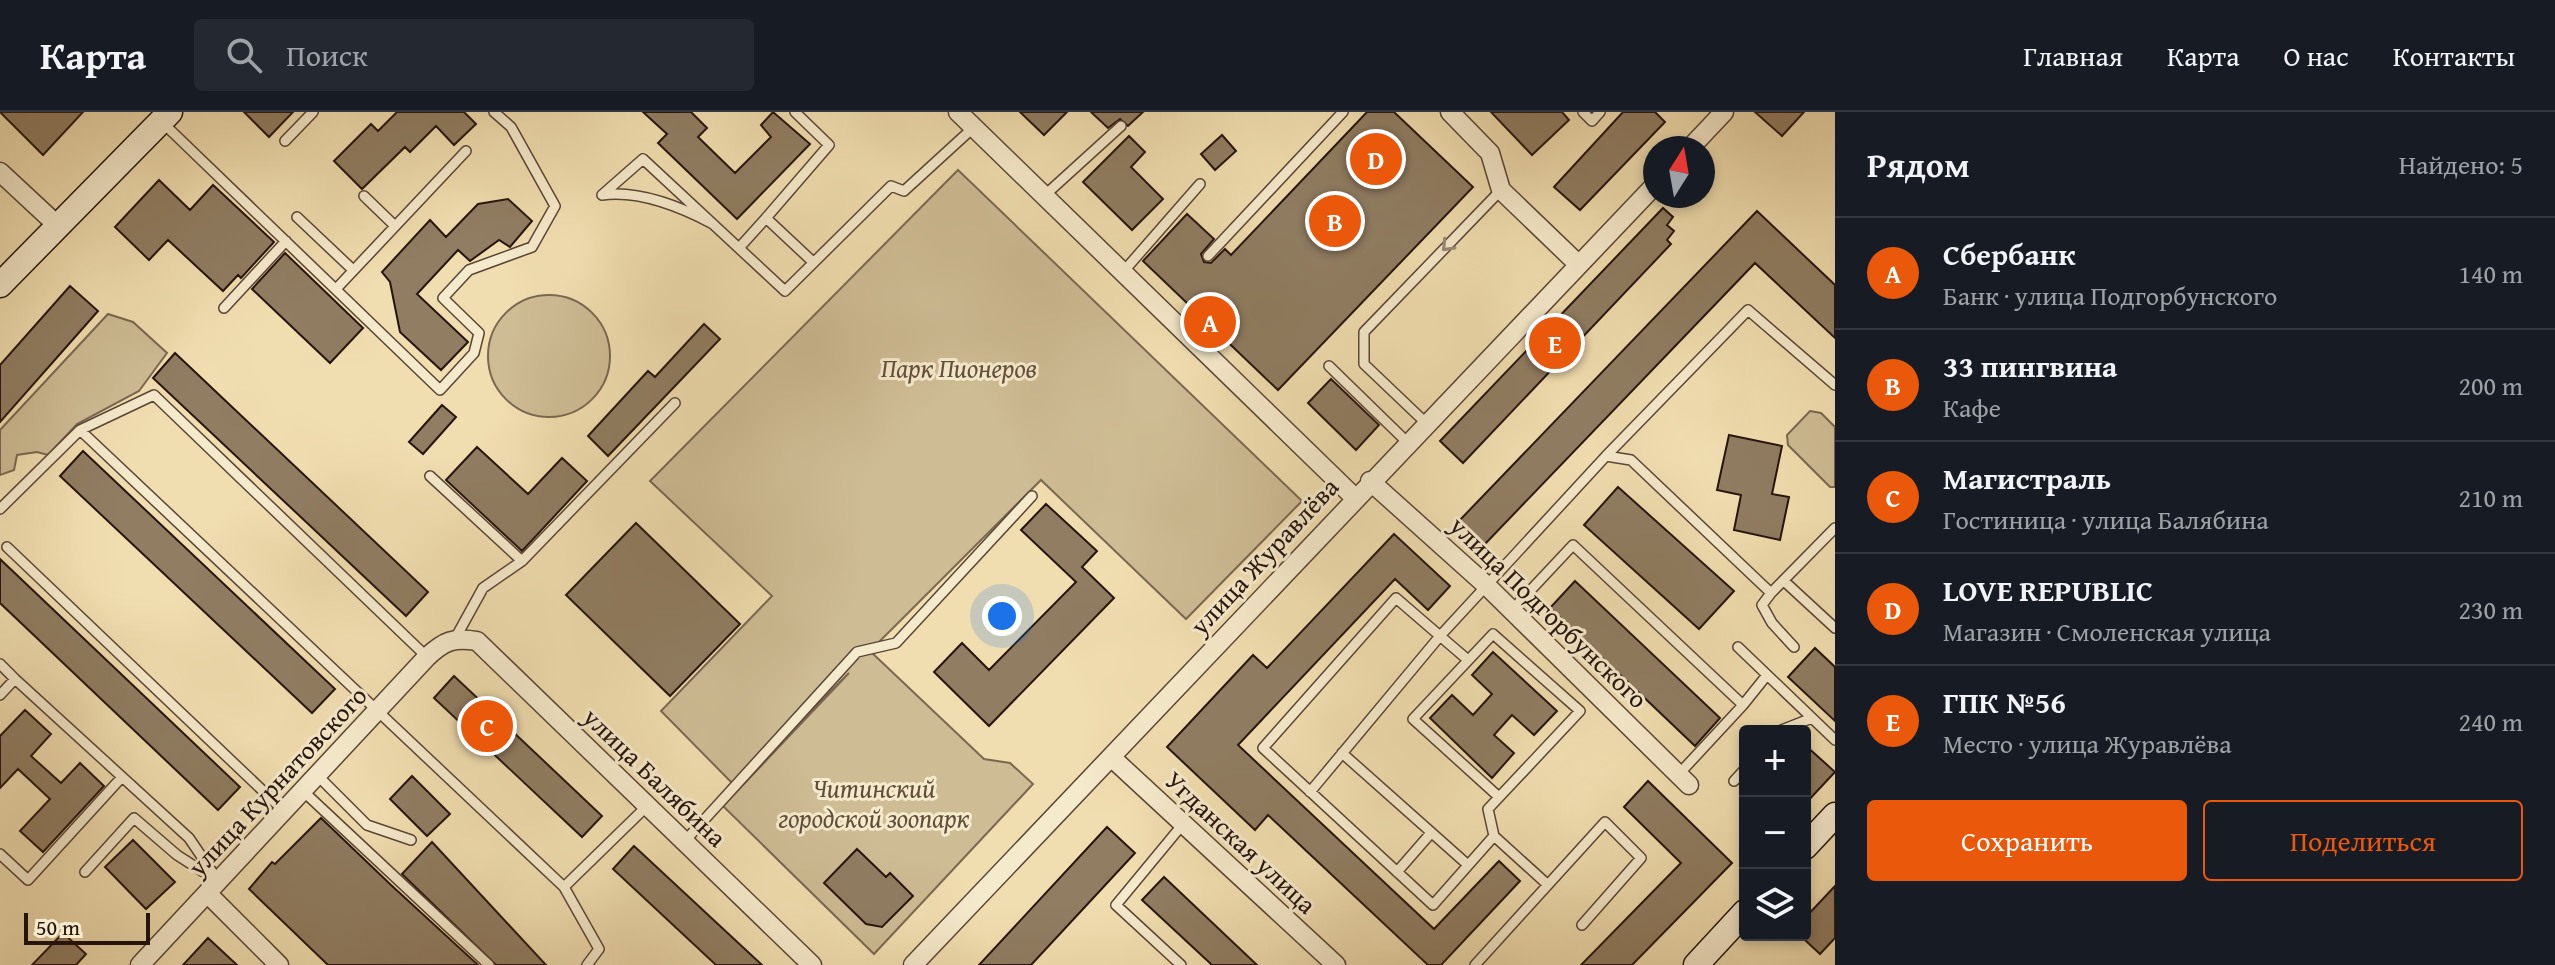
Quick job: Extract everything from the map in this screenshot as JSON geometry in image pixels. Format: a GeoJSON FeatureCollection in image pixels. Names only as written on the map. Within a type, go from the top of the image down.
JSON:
{"type":"FeatureCollection","features":[{"type":"Feature","properties":{"kind":"main road"},"geometry":{"type":"LineString","coordinates":[[0,285],[165,116]]}},
{"type":"Feature","properties":{"kind":"main road"},"geometry":{"type":"LineString","coordinates":[[1811,842],[1832,823]]}},
{"type":"Feature","properties":{"kind":"main road"},"geometry":{"type":"LineString","coordinates":[[1696,965],[1739,918]]}},
{"type":"Feature","properties":{"kind":"street"},"geometry":{"type":"LineString","coordinates":[[958,112],[1354,497]]}},
{"type":"Feature","properties":{"kind":"street"},"geometry":{"type":"LineString","coordinates":[[1450,112],[1490,153],[1501,190],[1579,265]]}},
{"type":"Feature","properties":{"kind":"street"},"geometry":{"type":"LineString","coordinates":[[1701,136],[1724,112]]}},
{"type":"Feature","properties":{"kind":"street"},"geometry":{"type":"LineString","coordinates":[[0,172],[57,225]]}},
{"type":"Feature","properties":{"kind":"street","name":"улица Журавлёва"},"geometry":{"type":"LineString","coordinates":[[913,965],[1354,497],[1428,424],[1643,198]]}},
{"type":"Feature","properties":{"kind":"street","name":"улица Подгорбунского"},"geometry":{"type":"LineString","coordinates":[[1370,481],[1487,586],[1684,780]]}},
{"type":"Feature","properties":{"kind":"street","name":"улица Курнатовского"},"geometry":{"type":"LineString","coordinates":[[140,965],[427,657],[441,644],[456,637]]}},
{"type":"Feature","properties":{"kind":"street","name":"улица Балябина"},"geometry":{"type":"LineString","coordinates":[[456,637],[477,641],[812,965]]}},
{"type":"Feature","properties":{"kind":"street","name":"Угданская улица"},"geometry":{"type":"LineString","coordinates":[[1111,757],[1336,965]]}},
{"type":"Feature","properties":{"kind":"street"},"geometry":{"type":"LineString","coordinates":[[213,888],[271,962]]}},
{"type":"Feature","properties":{"kind":"lane"},"geometry":{"type":"LineString","coordinates":[[285,141],[313,112]]}},
{"type":"Feature","properties":{"kind":"lane"},"geometry":{"type":"LineString","coordinates":[[165,116],[286,241],[440,390],[474,353],[479,333],[443,298],[469,270],[532,247],[555,206],[511,127],[494,112]]}},
{"type":"Feature","properties":{"kind":"lane"},"geometry":{"type":"LineString","coordinates":[[739,248],[829,145],[795,112]]}},
{"type":"Feature","properties":{"kind":"lane"},"geometry":{"type":"LineString","coordinates":[[1208,256],[1343,112]]}},
{"type":"Feature","properties":{"kind":"lane"},"geometry":{"type":"LineString","coordinates":[[1583,112],[1592,121],[1600,112]]}},
{"type":"Feature","properties":{"kind":"lane"},"geometry":{"type":"LineString","coordinates":[[1044,196],[1121,126]]}},
{"type":"Feature","properties":{"kind":"lane"},"geometry":{"type":"LineString","coordinates":[[713,224],[679,207],[632,196],[602,195],[643,159],[739,248],[785,291],[891,186],[904,191],[974,127]]}},
{"type":"Feature","properties":{"kind":"lane"},"geometry":{"type":"LineString","coordinates":[[336,289],[466,151]]}},
{"type":"Feature","properties":{"kind":"lane"},"geometry":{"type":"LineString","coordinates":[[1123,272],[1200,184]]}},
{"type":"Feature","properties":{"kind":"lane"},"geometry":{"type":"LineString","coordinates":[[1428,424],[1364,364],[1364,332],[1501,190]]}},
{"type":"Feature","properties":{"kind":"lane"},"geometry":{"type":"LineString","coordinates":[[364,196],[395,226]]}},
{"type":"Feature","properties":{"kind":"lane"},"geometry":{"type":"LineString","coordinates":[[297,217],[353,270]]}},
{"type":"Feature","properties":{"kind":"lane"},"geometry":{"type":"LineString","coordinates":[[766,218],[813,262]]}},
{"type":"Feature","properties":{"kind":"lane"},"geometry":{"type":"LineString","coordinates":[[224,308],[286,241]]}},
{"type":"Feature","properties":{"kind":"lane"},"geometry":{"type":"LineString","coordinates":[[1310,792],[1440,636],[1606,456],[1748,310],[1835,385]]}},
{"type":"Feature","properties":{"kind":"lane"},"geometry":{"type":"LineString","coordinates":[[1329,366],[1408,443]]}},
{"type":"Feature","properties":{"kind":"lane"},"geometry":{"type":"LineString","coordinates":[[0,509],[80,430],[154,395],[427,657]]}},
{"type":"Feature","properties":{"kind":"lane"},"geometry":{"type":"LineString","coordinates":[[456,637],[483,588],[522,561],[675,403]]}},
{"type":"Feature","properties":{"kind":"lane"},"geometry":{"type":"LineString","coordinates":[[80,430],[564,887],[599,949],[587,965]]}},
{"type":"Feature","properties":{"kind":"lane"},"geometry":{"type":"LineString","coordinates":[[1606,456],[1631,460],[1771,593]]}},
{"type":"Feature","properties":{"kind":"lane"},"geometry":{"type":"LineString","coordinates":[[430,476],[522,561]]}},
{"type":"Feature","properties":{"kind":"lane"},"geometry":{"type":"LineString","coordinates":[[0,491],[9,500]]}},
{"type":"Feature","properties":{"kind":"lane"},"geometry":{"type":"LineString","coordinates":[[684,842],[857,652],[896,643],[1032,496]]}},
{"type":"Feature","properties":{"kind":"lane"},"geometry":{"type":"LineString","coordinates":[[1794,647],[1772,623],[1762,605],[1835,528]]}},
{"type":"Feature","properties":{"kind":"lane"},"geometry":{"type":"LineString","coordinates":[[1512,610],[1573,545],[1743,705]]}},
{"type":"Feature","properties":{"kind":"lane"},"geometry":{"type":"LineString","coordinates":[[7,547],[284,811]]}},
{"type":"Feature","properties":{"kind":"lane"},"geometry":{"type":"LineString","coordinates":[[1784,581],[1835,628]]}},
{"type":"Feature","properties":{"kind":"lane"},"geometry":{"type":"LineString","coordinates":[[1468,660],[1396,598],[1263,748],[1433,905],[1494,836]]}},
{"type":"Feature","properties":{"kind":"lane"},"geometry":{"type":"LineString","coordinates":[[1499,797],[1413,719],[1493,634],[1580,711],[1488,809],[1494,836],[1548,885]]}},
{"type":"Feature","properties":{"kind":"lane"},"geometry":{"type":"LineString","coordinates":[[1738,647],[1835,740]]}},
{"type":"Feature","properties":{"kind":"lane"},"geometry":{"type":"LineString","coordinates":[[0,664],[189,838],[213,888]]}},
{"type":"Feature","properties":{"kind":"lane"},"geometry":{"type":"LineString","coordinates":[[1684,780],[1767,675]]}},
{"type":"Feature","properties":{"kind":"lane"},"geometry":{"type":"LineString","coordinates":[[0,695],[15,679]]}},
{"type":"Feature","properties":{"kind":"lane"},"geometry":{"type":"LineString","coordinates":[[1794,725],[1812,718]]}},
{"type":"Feature","properties":{"kind":"lane"},"geometry":{"type":"LineString","coordinates":[[1342,753],[1468,865]]}},
{"type":"Feature","properties":{"kind":"lane"},"geometry":{"type":"LineString","coordinates":[[317,775],[367,825],[411,840]]}},
{"type":"Feature","properties":{"kind":"lane"},"geometry":{"type":"LineString","coordinates":[[1734,781],[1739,776]]}},
{"type":"Feature","properties":{"kind":"lane"},"geometry":{"type":"LineString","coordinates":[[0,854],[28,880],[122,777]]}},
{"type":"Feature","properties":{"kind":"lane"},"geometry":{"type":"LineString","coordinates":[[303,791],[489,965]]}},
{"type":"Feature","properties":{"kind":"lane"},"geometry":{"type":"LineString","coordinates":[[564,887],[647,806]]}},
{"type":"Feature","properties":{"kind":"lane"},"geometry":{"type":"LineString","coordinates":[[85,872],[134,818],[213,888]]}},
{"type":"Feature","properties":{"kind":"lane"},"geometry":{"type":"LineString","coordinates":[[1475,965],[1605,822],[1641,858],[1582,925]]}},
{"type":"Feature","properties":{"kind":"lane"},"geometry":{"type":"LineString","coordinates":[[1181,965],[1116,905],[1183,824]]}},
{"type":"Feature","properties":{"kind":"lane"},"geometry":{"type":"LineString","coordinates":[[1397,872],[1431,833]]}},
{"type":"Feature","properties":{"kind":"green space","name":"Парк Пионеров"},"geometry":{"type":"Polygon","coordinates":[[[958,170],[1302,501],[1186,619],[1041,480],[870,651],[984,759],[1010,763],[1033,784],[874,954],[723,806],[849,673],[735,786],[661,711],[772,596],[650,481],[958,170]]]}},
{"type":"Feature","properties":{"kind":"green space"},"geometry":{"type":"Polygon","coordinates":[[[549,295],[572,300],[592,313],[605,333],[610,356],[605,379],[592,399],[572,412],[549,417],[526,412],[506,399],[493,379],[488,356],[493,333],[506,313],[526,300],[549,295]]]}},
{"type":"Feature","properties":{"kind":"green space"},"geometry":{"type":"Polygon","coordinates":[[[108,314],[133,322],[167,353],[139,391],[77,424],[48,455],[37,452],[17,455],[14,470],[0,475],[0,430],[108,314]]]}},
{"type":"Feature","properties":{"kind":"green space"},"geometry":{"type":"Polygon","coordinates":[[[1810,411],[1821,413],[1835,427],[1835,487],[1830,487],[1788,445],[1787,435],[1810,411]]]}},
{"type":"Feature","properties":{"kind":"building"},"geometry":{"type":"Polygon","coordinates":[[[0,112],[83,112],[43,155],[0,112]]]}},
{"type":"Feature","properties":{"kind":"building"},"geometry":{"type":"Polygon","coordinates":[[[244,112],[293,112],[269,137],[244,112]]]}},
{"type":"Feature","properties":{"kind":"building"},"geometry":{"type":"Polygon","coordinates":[[[397,112],[464,112],[476,124],[454,145],[436,126],[410,152],[405,147],[362,189],[334,161],[371,124],[378,131],[397,112]]]}},
{"type":"Feature","properties":{"kind":"building"},"geometry":{"type":"Polygon","coordinates":[[[643,112],[691,112],[707,128],[698,137],[735,173],[771,137],[761,125],[773,112],[810,144],[737,219],[658,143],[667,134],[643,112]]]}},
{"type":"Feature","properties":{"kind":"building"},"geometry":{"type":"Polygon","coordinates":[[[1020,112],[1067,112],[1044,135],[1020,112]]]}},
{"type":"Feature","properties":{"kind":"building"},"geometry":{"type":"Polygon","coordinates":[[[1091,112],[1143,112],[1128,126],[1120,119],[1108,128],[1091,112]]]}},
{"type":"Feature","properties":{"kind":"building"},"geometry":{"type":"Polygon","coordinates":[[[1367,112],[1394,112],[1473,187],[1278,390],[1143,261],[1187,214],[1214,239],[1201,254],[1204,262],[1211,263],[1225,249],[1231,255],[1367,112]]]}},
{"type":"Feature","properties":{"kind":"building"},"geometry":{"type":"Polygon","coordinates":[[[1491,112],[1562,112],[1569,120],[1532,155],[1491,112]]]}},
{"type":"Feature","properties":{"kind":"building"},"geometry":{"type":"Polygon","coordinates":[[[1623,112],[1655,112],[1665,122],[1651,136],[1643,136],[1643,145],[1580,210],[1554,187],[1623,112]]]}},
{"type":"Feature","properties":{"kind":"building"},"geometry":{"type":"Polygon","coordinates":[[[1755,112],[1804,112],[1782,136],[1755,112]]]}},
{"type":"Feature","properties":{"kind":"building"},"geometry":{"type":"Polygon","coordinates":[[[1222,135],[1236,151],[1215,170],[1201,154],[1222,135]]]}},
{"type":"Feature","properties":{"kind":"building"},"geometry":{"type":"Polygon","coordinates":[[[1129,136],[1145,152],[1131,167],[1163,199],[1132,230],[1083,182],[1129,136]]]}},
{"type":"Feature","properties":{"kind":"building"},"geometry":{"type":"Polygon","coordinates":[[[159,180],[190,210],[213,185],[274,242],[241,278],[238,275],[223,291],[168,240],[149,260],[115,227],[159,180]]]}},
{"type":"Feature","properties":{"kind":"building"},"geometry":{"type":"Polygon","coordinates":[[[508,199],[532,221],[510,247],[499,240],[470,261],[458,250],[417,294],[468,342],[441,370],[400,332],[390,282],[382,272],[430,220],[446,237],[478,204],[508,199]]]}},
{"type":"Feature","properties":{"kind":"building"},"geometry":{"type":"Polygon","coordinates":[[[1663,208],[1673,217],[1667,225],[1674,231],[1667,240],[1671,244],[1463,463],[1440,441],[1663,208]]]}},
{"type":"Feature","properties":{"kind":"building"},"geometry":{"type":"Polygon","coordinates":[[[1757,211],[1835,285],[1835,338],[1755,263],[1484,545],[1458,522],[1757,211]]]}},
{"type":"Feature","properties":{"kind":"building"},"geometry":{"type":"Polygon","coordinates":[[[285,253],[363,328],[330,363],[252,289],[285,253]]]}},
{"type":"Feature","properties":{"kind":"building"},"geometry":{"type":"Polygon","coordinates":[[[70,286],[98,311],[0,422],[0,365],[70,286]]]}},
{"type":"Feature","properties":{"kind":"building"},"geometry":{"type":"Polygon","coordinates":[[[704,324],[720,339],[608,456],[588,436],[648,371],[655,377],[704,324]]]}},
{"type":"Feature","properties":{"kind":"building"},"geometry":{"type":"Polygon","coordinates":[[[175,353],[428,592],[406,616],[153,378],[175,353]]]}},
{"type":"Feature","properties":{"kind":"building"},"geometry":{"type":"Polygon","coordinates":[[[1331,379],[1379,425],[1356,450],[1308,403],[1331,379]]]}},
{"type":"Feature","properties":{"kind":"building"},"geometry":{"type":"Polygon","coordinates":[[[442,405],[456,417],[423,454],[409,442],[442,405]]]}},
{"type":"Feature","properties":{"kind":"building"},"geometry":{"type":"Polygon","coordinates":[[[1729,435],[1782,446],[1772,494],[1789,497],[1780,540],[1734,530],[1741,495],[1717,490],[1729,435]]]}},
{"type":"Feature","properties":{"kind":"building"},"geometry":{"type":"Polygon","coordinates":[[[477,447],[528,494],[562,458],[587,481],[522,551],[446,480],[477,447]]]}},
{"type":"Feature","properties":{"kind":"building"},"geometry":{"type":"Polygon","coordinates":[[[83,451],[335,689],[312,713],[60,476],[83,451]]]}},
{"type":"Feature","properties":{"kind":"building"},"geometry":{"type":"Polygon","coordinates":[[[1618,487],[1734,591],[1699,629],[1584,525],[1618,487]]]}},
{"type":"Feature","properties":{"kind":"building"},"geometry":{"type":"Polygon","coordinates":[[[1046,504],[1097,551],[1082,567],[1114,598],[989,726],[934,672],[962,643],[989,670],[1076,582],[1021,530],[1046,504]]]}},
{"type":"Feature","properties":{"kind":"building"},"geometry":{"type":"Polygon","coordinates":[[[636,523],[740,624],[670,696],[566,595],[636,523]]]}},
{"type":"Feature","properties":{"kind":"building"},"geometry":{"type":"Polygon","coordinates":[[[1394,534],[1450,586],[1428,610],[1395,579],[1238,745],[1434,929],[1499,861],[1520,881],[1441,965],[1428,965],[1268,815],[1255,830],[1167,747],[1253,655],[1267,668],[1394,534]]]}},
{"type":"Feature","properties":{"kind":"building"},"geometry":{"type":"Polygon","coordinates":[[[0,559],[240,787],[218,810],[0,603],[0,559]]]}},
{"type":"Feature","properties":{"kind":"building"},"geometry":{"type":"Polygon","coordinates":[[[1575,581],[1720,718],[1695,746],[1550,608],[1575,581]]]}},
{"type":"Feature","properties":{"kind":"building"},"geometry":{"type":"Polygon","coordinates":[[[1815,648],[1835,667],[1835,721],[1788,677],[1815,648]]]}},
{"type":"Feature","properties":{"kind":"building"},"geometry":{"type":"Polygon","coordinates":[[[1493,652],[1557,711],[1534,735],[1512,715],[1494,735],[1514,753],[1492,778],[1430,718],[1452,695],[1473,715],[1492,694],[1472,675],[1493,652]]]}},
{"type":"Feature","properties":{"kind":"building"},"geometry":{"type":"Polygon","coordinates":[[[454,676],[602,816],[582,837],[434,698],[454,676]]]}},
{"type":"Feature","properties":{"kind":"building"},"geometry":{"type":"Polygon","coordinates":[[[25,710],[51,734],[31,756],[61,783],[80,763],[104,786],[43,852],[20,831],[50,799],[18,769],[0,788],[0,736],[25,710]]]}},
{"type":"Feature","properties":{"kind":"building"},"geometry":{"type":"Polygon","coordinates":[[[1811,750],[1835,772],[1811,798],[1811,750]]]}},
{"type":"Feature","properties":{"kind":"building"},"geometry":{"type":"Polygon","coordinates":[[[412,776],[450,814],[427,836],[390,799],[412,776]]]}},
{"type":"Feature","properties":{"kind":"building"},"geometry":{"type":"Polygon","coordinates":[[[1648,781],[1732,863],[1632,965],[1581,965],[1681,863],[1624,807],[1648,781]]]}},
{"type":"Feature","properties":{"kind":"building"},"geometry":{"type":"Polygon","coordinates":[[[321,818],[478,965],[328,965],[249,889],[272,862],[275,864],[321,818]]]}},
{"type":"Feature","properties":{"kind":"building"},"geometry":{"type":"Polygon","coordinates":[[[1107,827],[1135,853],[1031,965],[979,965],[1107,827]]]}},
{"type":"Feature","properties":{"kind":"building"},"geometry":{"type":"Polygon","coordinates":[[[133,840],[175,882],[146,909],[105,867],[133,840]]]}},
{"type":"Feature","properties":{"kind":"building"},"geometry":{"type":"Polygon","coordinates":[[[432,842],[546,965],[496,965],[402,874],[432,842]]]}},
{"type":"Feature","properties":{"kind":"building"},"geometry":{"type":"Polygon","coordinates":[[[634,846],[762,965],[716,965],[613,869],[634,846]]]}},
{"type":"Feature","properties":{"kind":"building"},"geometry":{"type":"Polygon","coordinates":[[[857,849],[886,877],[890,873],[913,896],[882,927],[866,924],[824,883],[857,849]]]}},
{"type":"Feature","properties":{"kind":"building"},"geometry":{"type":"Polygon","coordinates":[[[1164,877],[1257,965],[1212,965],[1142,900],[1164,877]]]}},
{"type":"Feature","properties":{"kind":"building"},"geometry":{"type":"Polygon","coordinates":[[[1835,886],[1835,938],[1820,954],[1806,941],[1811,941],[1811,912],[1835,886]]]}},
{"type":"Feature","properties":{"kind":"building"},"geometry":{"type":"Polygon","coordinates":[[[63,933],[86,954],[76,965],[32,965],[63,933]]]}},
{"type":"Feature","properties":{"kind":"building"},"geometry":{"type":"Polygon","coordinates":[[[208,938],[237,965],[183,965],[208,938]]]}},
{"type":"Feature","properties":{"kind":"place","name":"LOVE REPUBLIC"},"geometry":{"type":"Point","coordinates":[1376,159]}},
{"type":"Feature","properties":{"kind":"place","name":"33 пингвина"},"geometry":{"type":"Point","coordinates":[1335,221]}},
{"type":"Feature","properties":{"kind":"place","name":"Сбербанк"},"geometry":{"type":"Point","coordinates":[1210,322]}},
{"type":"Feature","properties":{"kind":"place","name":"ГПК №56"},"geometry":{"type":"Point","coordinates":[1555,343]}},
{"type":"Feature","properties":{"kind":"place","name":"Магистраль"},"geometry":{"type":"Point","coordinates":[487,726]}},
{"type":"Feature","properties":{"kind":"park label","name":"Читинский городской зоопарк"},"geometry":{"type":"Point","coordinates":[874,802]}}]}
